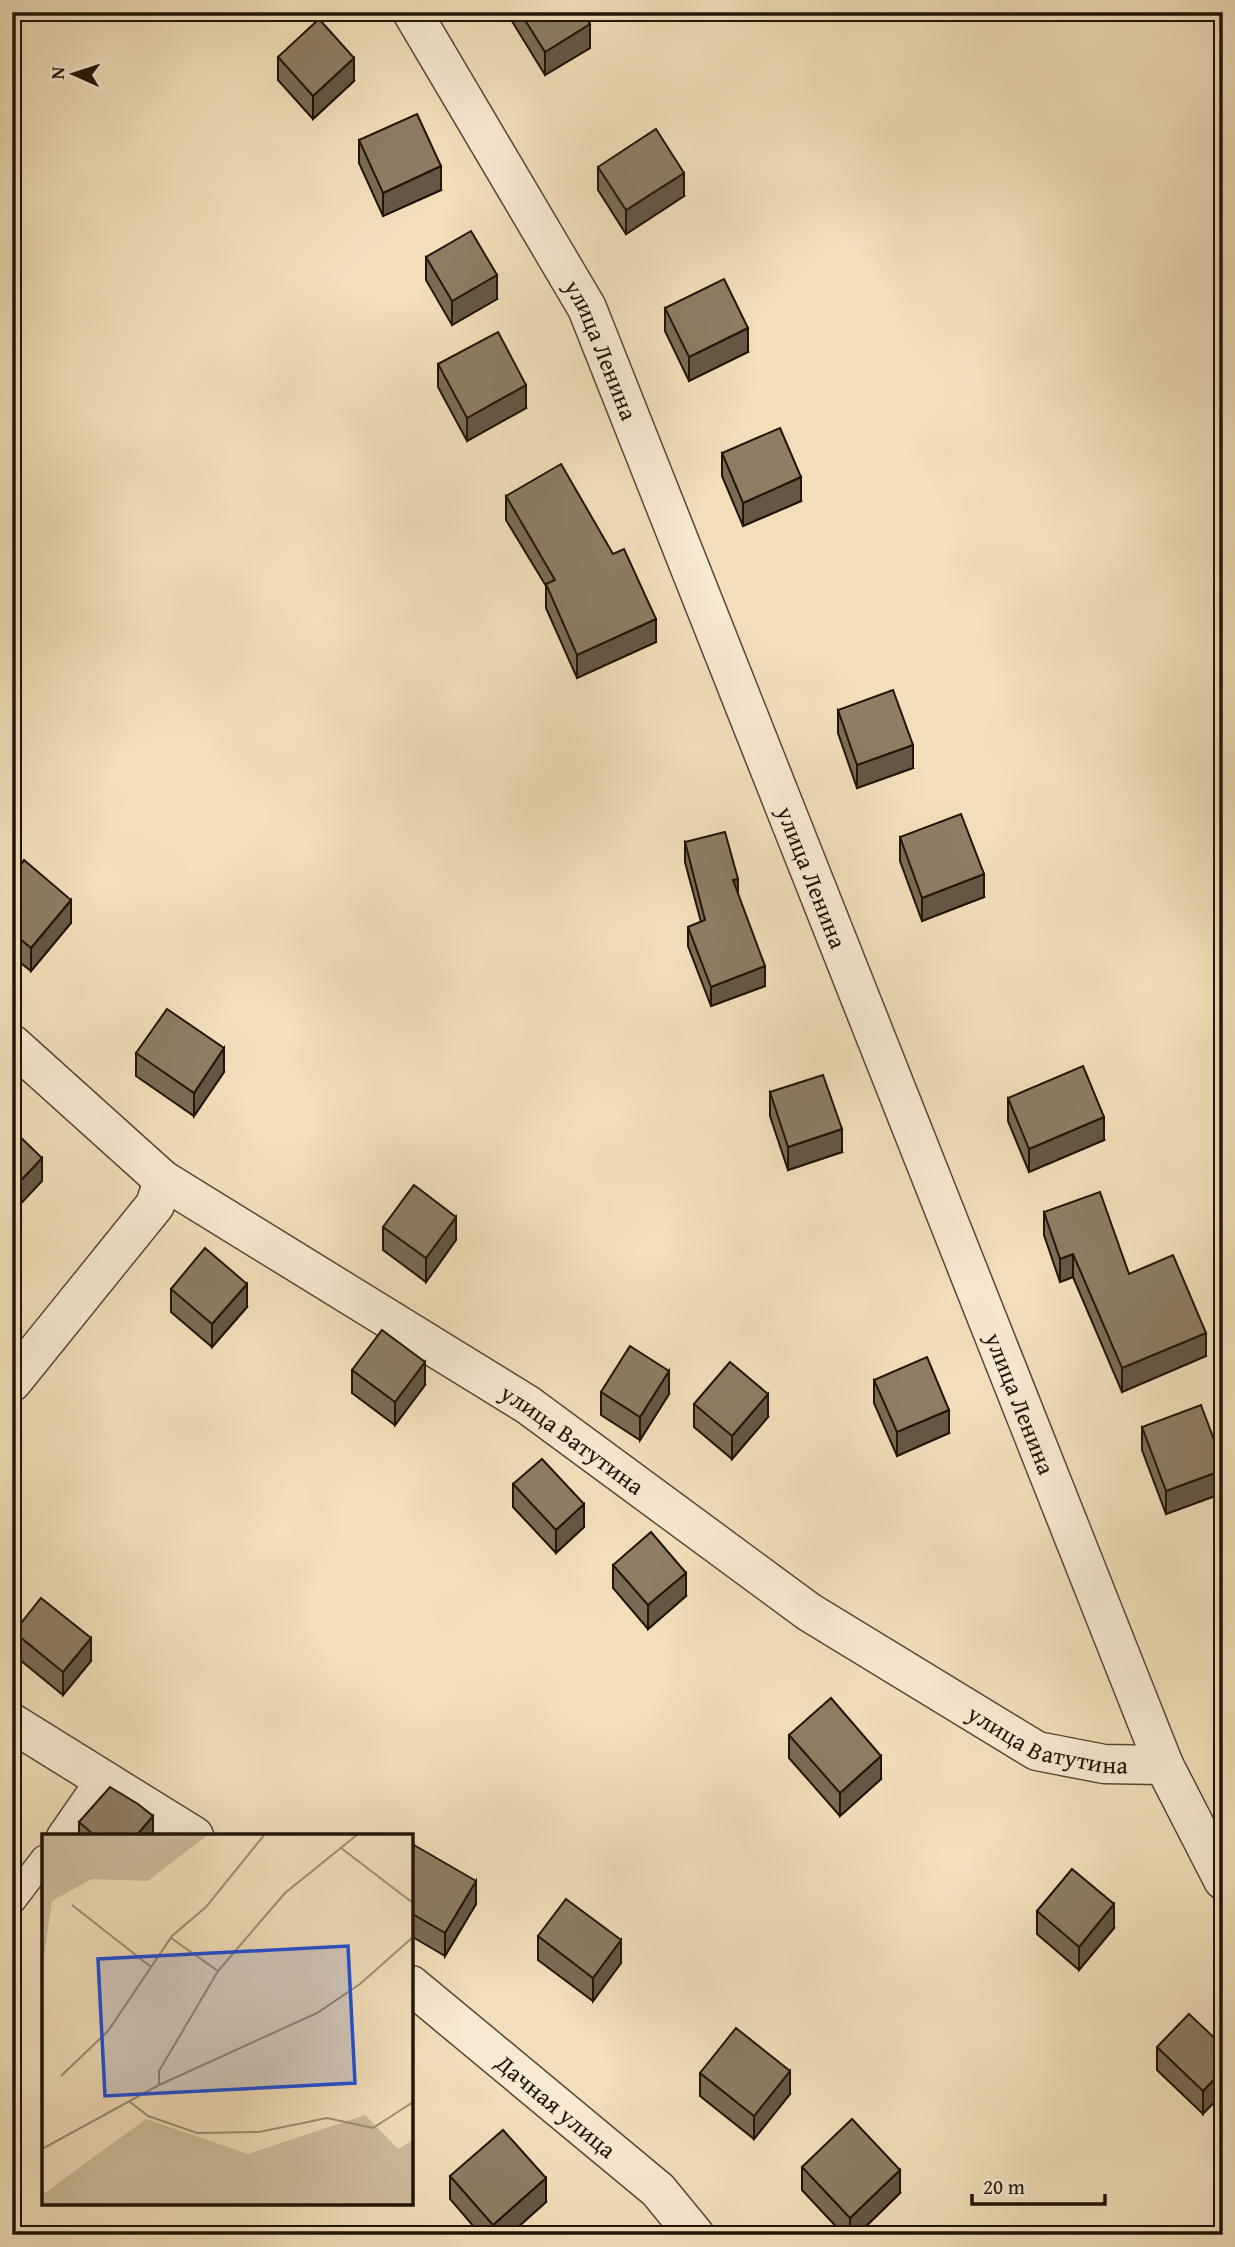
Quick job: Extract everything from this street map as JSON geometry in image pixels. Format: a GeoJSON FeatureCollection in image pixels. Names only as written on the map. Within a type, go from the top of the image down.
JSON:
{"type":"FeatureCollection","features":[{"type":"Feature","properties":{"kind":"street","name":"улица Ленина"},"geometry":{"type":"LineString","coordinates":[[412,12],[587,308],[1164,1765],[1223,1880]]}},
{"type":"Feature","properties":{"kind":"street","name":"улица Ватутина"},"geometry":{"type":"LineString","coordinates":[[12,1044],[163,1180],[528,1405],[809,1612],[1037,1751],[1104,1764],[1164,1765]]}},
{"type":"Feature","properties":{"kind":"street"},"geometry":{"type":"LineString","coordinates":[[12,1382],[155,1205],[163,1180]]}},
{"type":"Feature","properties":{"kind":"street"},"geometry":{"type":"LineString","coordinates":[[12,1723],[191,1834]]}},
{"type":"Feature","properties":{"kind":"street","name":"Дачная улица"},"geometry":{"type":"LineString","coordinates":[[413,1986],[657,2190],[695,2235]]}},
{"type":"Feature","properties":{"kind":"lane"},"geometry":{"type":"LineString","coordinates":[[61,1834],[100,1778]]}},
{"type":"Feature","properties":{"kind":"lane"},"geometry":{"type":"LineString","coordinates":[[12,1901],[42,1862]]}},
{"type":"Feature","properties":{"kind":"building"},"geometry":{"type":"Polygon","coordinates":[[[520,12],[582,12],[590,24],[545,52],[520,12]]]}},
{"type":"Feature","properties":{"kind":"building"},"geometry":{"type":"Polygon","coordinates":[[[319,19],[354,58],[313,96],[278,57],[319,19]]]}},
{"type":"Feature","properties":{"kind":"building"},"geometry":{"type":"Polygon","coordinates":[[[417,114],[441,166],[383,193],[359,140],[417,114]]]}},
{"type":"Feature","properties":{"kind":"building"},"geometry":{"type":"Polygon","coordinates":[[[656,129],[684,173],[626,210],[598,167],[656,129]]]}},
{"type":"Feature","properties":{"kind":"building"},"geometry":{"type":"Polygon","coordinates":[[[471,231],[497,275],[452,301],[426,257],[471,231]]]}},
{"type":"Feature","properties":{"kind":"building"},"geometry":{"type":"Polygon","coordinates":[[[724,279],[748,328],[689,357],[665,308],[724,279]]]}},
{"type":"Feature","properties":{"kind":"building"},"geometry":{"type":"Polygon","coordinates":[[[498,332],[526,385],[467,418],[438,364],[498,332]]]}},
{"type":"Feature","properties":{"kind":"building"},"geometry":{"type":"Polygon","coordinates":[[[780,428],[801,477],[743,503],[722,453],[780,428]]]}},
{"type":"Feature","properties":{"kind":"building"},"geometry":{"type":"Polygon","coordinates":[[[561,464],[613,554],[624,549],[656,619],[577,655],[546,584],[555,580],[506,496],[561,464]]]}},
{"type":"Feature","properties":{"kind":"building"},"geometry":{"type":"Polygon","coordinates":[[[893,690],[913,745],[857,765],[838,710],[893,690]]]}},
{"type":"Feature","properties":{"kind":"building"},"geometry":{"type":"Polygon","coordinates":[[[961,814],[984,874],[922,898],[900,837],[961,814]]]}},
{"type":"Feature","properties":{"kind":"building"},"geometry":{"type":"Polygon","coordinates":[[[725,832],[738,879],[733,880],[765,966],[711,987],[688,927],[705,920],[685,842],[725,832]]]}},
{"type":"Feature","properties":{"kind":"building"},"geometry":{"type":"Polygon","coordinates":[[[12,855],[22,863],[24,860],[71,900],[31,948],[12,932],[12,855]]]}},
{"type":"Feature","properties":{"kind":"building"},"geometry":{"type":"Polygon","coordinates":[[[167,1009],[224,1048],[194,1093],[136,1053],[167,1009]]]}},
{"type":"Feature","properties":{"kind":"building"},"geometry":{"type":"Polygon","coordinates":[[[1083,1066],[1104,1117],[1029,1149],[1008,1098],[1083,1066]]]}},
{"type":"Feature","properties":{"kind":"building"},"geometry":{"type":"Polygon","coordinates":[[[823,1075],[842,1129],[788,1147],[770,1092],[823,1075]]]}},
{"type":"Feature","properties":{"kind":"building"},"geometry":{"type":"Polygon","coordinates":[[[12,1129],[42,1158],[12,1190],[12,1129]]]}},
{"type":"Feature","properties":{"kind":"building"},"geometry":{"type":"Polygon","coordinates":[[[414,1185],[456,1217],[426,1258],[383,1227],[414,1185]]]}},
{"type":"Feature","properties":{"kind":"building"},"geometry":{"type":"Polygon","coordinates":[[[1100,1192],[1129,1274],[1173,1255],[1206,1333],[1122,1368],[1073,1254],[1060,1259],[1044,1212],[1100,1192]]]}},
{"type":"Feature","properties":{"kind":"building"},"geometry":{"type":"Polygon","coordinates":[[[205,1248],[247,1284],[212,1324],[171,1289],[205,1248]]]}},
{"type":"Feature","properties":{"kind":"building"},"geometry":{"type":"Polygon","coordinates":[[[382,1330],[425,1362],[395,1402],[352,1370],[382,1330]]]}},
{"type":"Feature","properties":{"kind":"building"},"geometry":{"type":"Polygon","coordinates":[[[630,1346],[669,1371],[640,1417],[601,1392],[630,1346]]]}},
{"type":"Feature","properties":{"kind":"building"},"geometry":{"type":"Polygon","coordinates":[[[927,1357],[949,1410],[897,1432],[874,1380],[927,1357]]]}},
{"type":"Feature","properties":{"kind":"building"},"geometry":{"type":"Polygon","coordinates":[[[730,1362],[768,1394],[732,1436],[694,1404],[730,1362]]]}},
{"type":"Feature","properties":{"kind":"building"},"geometry":{"type":"Polygon","coordinates":[[[1201,1405],[1223,1470],[1166,1491],[1142,1427],[1201,1405]]]}},
{"type":"Feature","properties":{"kind":"building"},"geometry":{"type":"Polygon","coordinates":[[[542,1459],[584,1504],[556,1530],[513,1484],[542,1459]]]}},
{"type":"Feature","properties":{"kind":"building"},"geometry":{"type":"Polygon","coordinates":[[[651,1532],[686,1573],[648,1605],[613,1565],[651,1532]]]}},
{"type":"Feature","properties":{"kind":"building"},"geometry":{"type":"Polygon","coordinates":[[[41,1598],[91,1638],[63,1672],[14,1632],[41,1598]]]}},
{"type":"Feature","properties":{"kind":"building"},"geometry":{"type":"Polygon","coordinates":[[[831,1698],[881,1756],[840,1793],[789,1735],[831,1698]]]}},
{"type":"Feature","properties":{"kind":"building"},"geometry":{"type":"Polygon","coordinates":[[[110,1787],[153,1816],[138,1834],[93,1834],[79,1822],[110,1787]]]}},
{"type":"Feature","properties":{"kind":"building"},"geometry":{"type":"Polygon","coordinates":[[[413,1847],[476,1881],[445,1933],[413,1914],[413,1847]]]}},
{"type":"Feature","properties":{"kind":"building"},"geometry":{"type":"Polygon","coordinates":[[[1072,1869],[1114,1904],[1079,1947],[1037,1911],[1072,1869]]]}},
{"type":"Feature","properties":{"kind":"building"},"geometry":{"type":"Polygon","coordinates":[[[566,1899],[621,1940],[593,1978],[538,1936],[566,1899]]]}},
{"type":"Feature","properties":{"kind":"building"},"geometry":{"type":"Polygon","coordinates":[[[1189,2014],[1223,2046],[1223,2070],[1203,2091],[1157,2047],[1189,2014]]]}},
{"type":"Feature","properties":{"kind":"building"},"geometry":{"type":"Polygon","coordinates":[[[736,2028],[790,2071],[754,2116],[700,2073],[736,2028]]]}},
{"type":"Feature","properties":{"kind":"building"},"geometry":{"type":"Polygon","coordinates":[[[852,2119],[900,2170],[850,2218],[802,2167],[852,2119]]]}},
{"type":"Feature","properties":{"kind":"building"},"geometry":{"type":"Polygon","coordinates":[[[503,2130],[546,2178],[493,2225],[450,2176],[503,2130]]]}}]}
